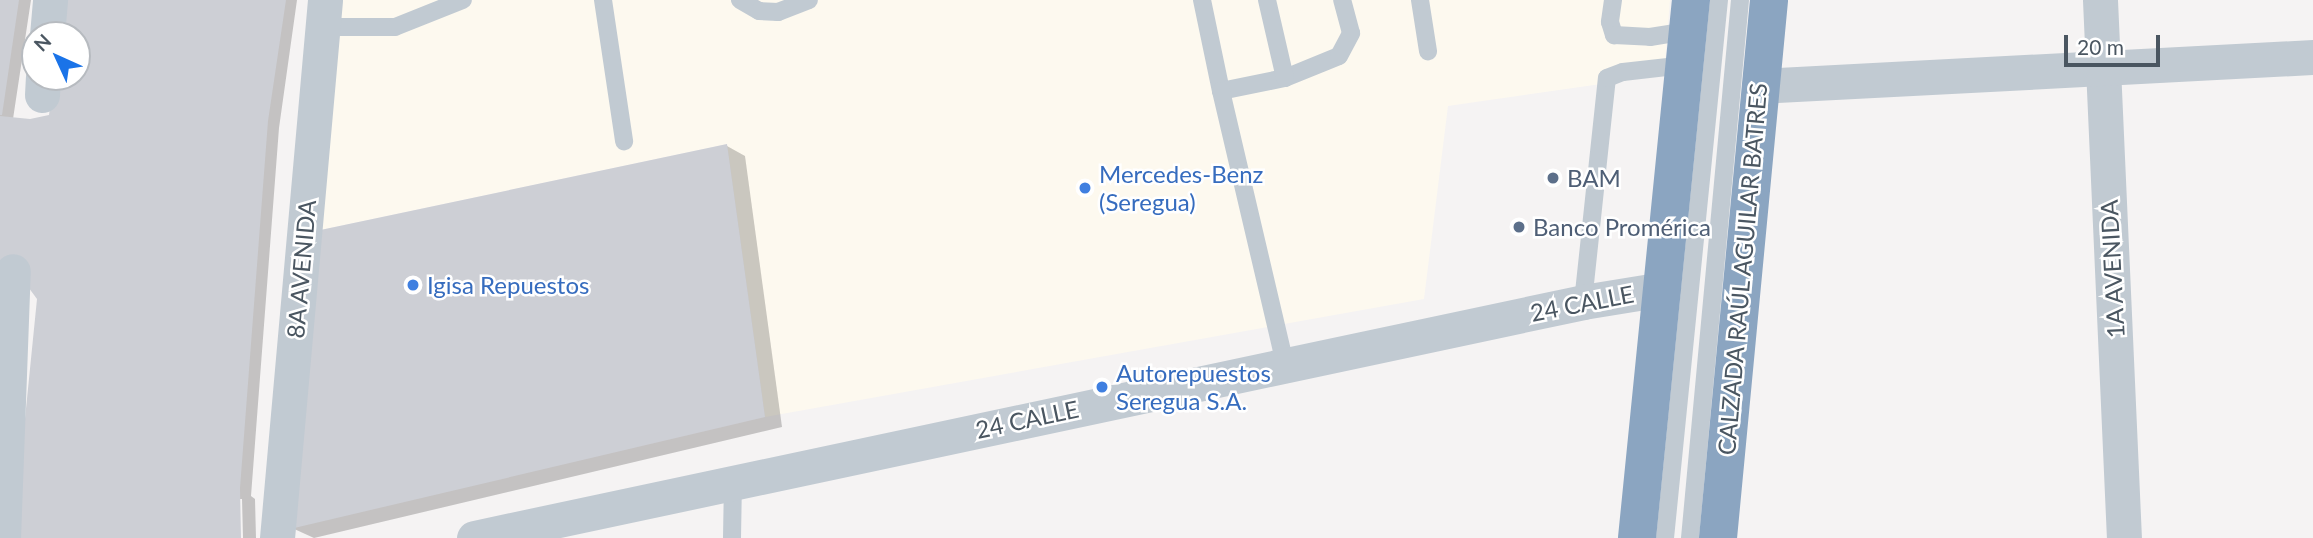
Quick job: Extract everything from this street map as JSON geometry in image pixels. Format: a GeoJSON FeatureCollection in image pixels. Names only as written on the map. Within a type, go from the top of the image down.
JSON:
{"type":"FeatureCollection","features":[{"type":"Feature","properties":{"kind":"highway","name":"CALZADA RAÚL AGUILAR BATRES"},"geometry":{"type":"LineString","coordinates":[[1718,538],[1769,0]]}},
{"type":"Feature","properties":{"kind":"highway"},"geometry":{"type":"LineString","coordinates":[[1637,538],[1687,32]]}},
{"type":"Feature","properties":{"kind":"street"},"geometry":{"type":"LineString","coordinates":[[48,21],[50,0]]}},
{"type":"Feature","properties":{"kind":"street","name":"1A AVENIDA"},"geometry":{"type":"LineString","coordinates":[[2100,0],[2124,538]]}},
{"type":"Feature","properties":{"kind":"street","name":"8A AVENIDA"},"geometry":{"type":"LineString","coordinates":[[277,538],[323,13]]}},
{"type":"Feature","properties":{"kind":"street"},"geometry":{"type":"LineString","coordinates":[[1759,86],[2313,57]]}},
{"type":"Feature","properties":{"kind":"street"},"geometry":{"type":"LineString","coordinates":[[3,538],[13,271]]}},
{"type":"Feature","properties":{"kind":"street","name":"24 CALLE"},"geometry":{"type":"LineString","coordinates":[[474,538],[733,480],[1583,302],[1663,289]]}},
{"type":"Feature","properties":{"kind":"lane"},"geometry":{"type":"LineString","coordinates":[[323,13],[395,27],[463,0]]}},
{"type":"Feature","properties":{"kind":"lane"},"geometry":{"type":"LineString","coordinates":[[603,0],[624,141]]}},
{"type":"Feature","properties":{"kind":"lane"},"geometry":{"type":"LineString","coordinates":[[740,0],[759,11],[778,12],[809,0]]}},
{"type":"Feature","properties":{"kind":"lane"},"geometry":{"type":"LineString","coordinates":[[1202,0],[1285,365]]}},
{"type":"Feature","properties":{"kind":"lane"},"geometry":{"type":"LineString","coordinates":[[1267,0],[1285,78]]}},
{"type":"Feature","properties":{"kind":"lane"},"geometry":{"type":"LineString","coordinates":[[1221,90],[1285,78],[1339,56],[1351,33],[1342,0]]}},
{"type":"Feature","properties":{"kind":"lane"},"geometry":{"type":"LineString","coordinates":[[1420,0],[1427,51]]}},
{"type":"Feature","properties":{"kind":"lane"},"geometry":{"type":"LineString","coordinates":[[1613,0],[1614,35],[1650,37],[1687,32]]}},
{"type":"Feature","properties":{"kind":"lane"},"geometry":{"type":"LineString","coordinates":[[1665,538],[1719,0]]}},
{"type":"Feature","properties":{"kind":"lane"},"geometry":{"type":"LineString","coordinates":[[1690,538],[1740,0]]}},
{"type":"Feature","properties":{"kind":"lane"},"geometry":{"type":"LineString","coordinates":[[1583,302],[1608,78],[1623,72],[1687,32]]}},
{"type":"Feature","properties":{"kind":"lane"},"geometry":{"type":"LineString","coordinates":[[732,538],[733,480]]}},
{"type":"Feature","properties":{"kind":"shaded area","name":"Mercedes-Benz (Seregua)"},"geometry":{"type":"Polygon","coordinates":[[[342,0],[1670,0],[1664,75],[1448,106],[1424,299],[765,417],[727,144],[311,232],[342,0]]]}},
{"type":"Feature","properties":{"kind":"building"},"geometry":{"type":"Polygon","coordinates":[[[0,0],[19,0],[2,115],[0,115],[0,0]]]}},
{"type":"Feature","properties":{"kind":"building"},"geometry":{"type":"Polygon","coordinates":[[[64,0],[286,0],[268,121],[240,488],[241,538],[13,538],[37,299],[12,265],[0,264],[0,116],[30,119],[49,115],[52,91],[91,91],[91,21],[61,21],[64,0]]]}},
{"type":"Feature","properties":{"kind":"building"},"geometry":{"type":"Polygon","coordinates":[[[727,144],[765,417],[290,529],[311,232],[727,144]]]}},
{"type":"Feature","properties":{"kind":"place","name":"BAM"},"geometry":{"type":"Point","coordinates":[1553,178]}},
{"type":"Feature","properties":{"kind":"place","name":"Mercedes-Benz (Seregua)"},"geometry":{"type":"Point","coordinates":[1085,188]}},
{"type":"Feature","properties":{"kind":"place","name":"Banco Promérica"},"geometry":{"type":"Point","coordinates":[1519,227]}},
{"type":"Feature","properties":{"kind":"place","name":"Igisa Repuestos"},"geometry":{"type":"Point","coordinates":[413,285]}},
{"type":"Feature","properties":{"kind":"place","name":"Autorepuestos Seregua S.A."},"geometry":{"type":"Point","coordinates":[1102,387]}}]}
